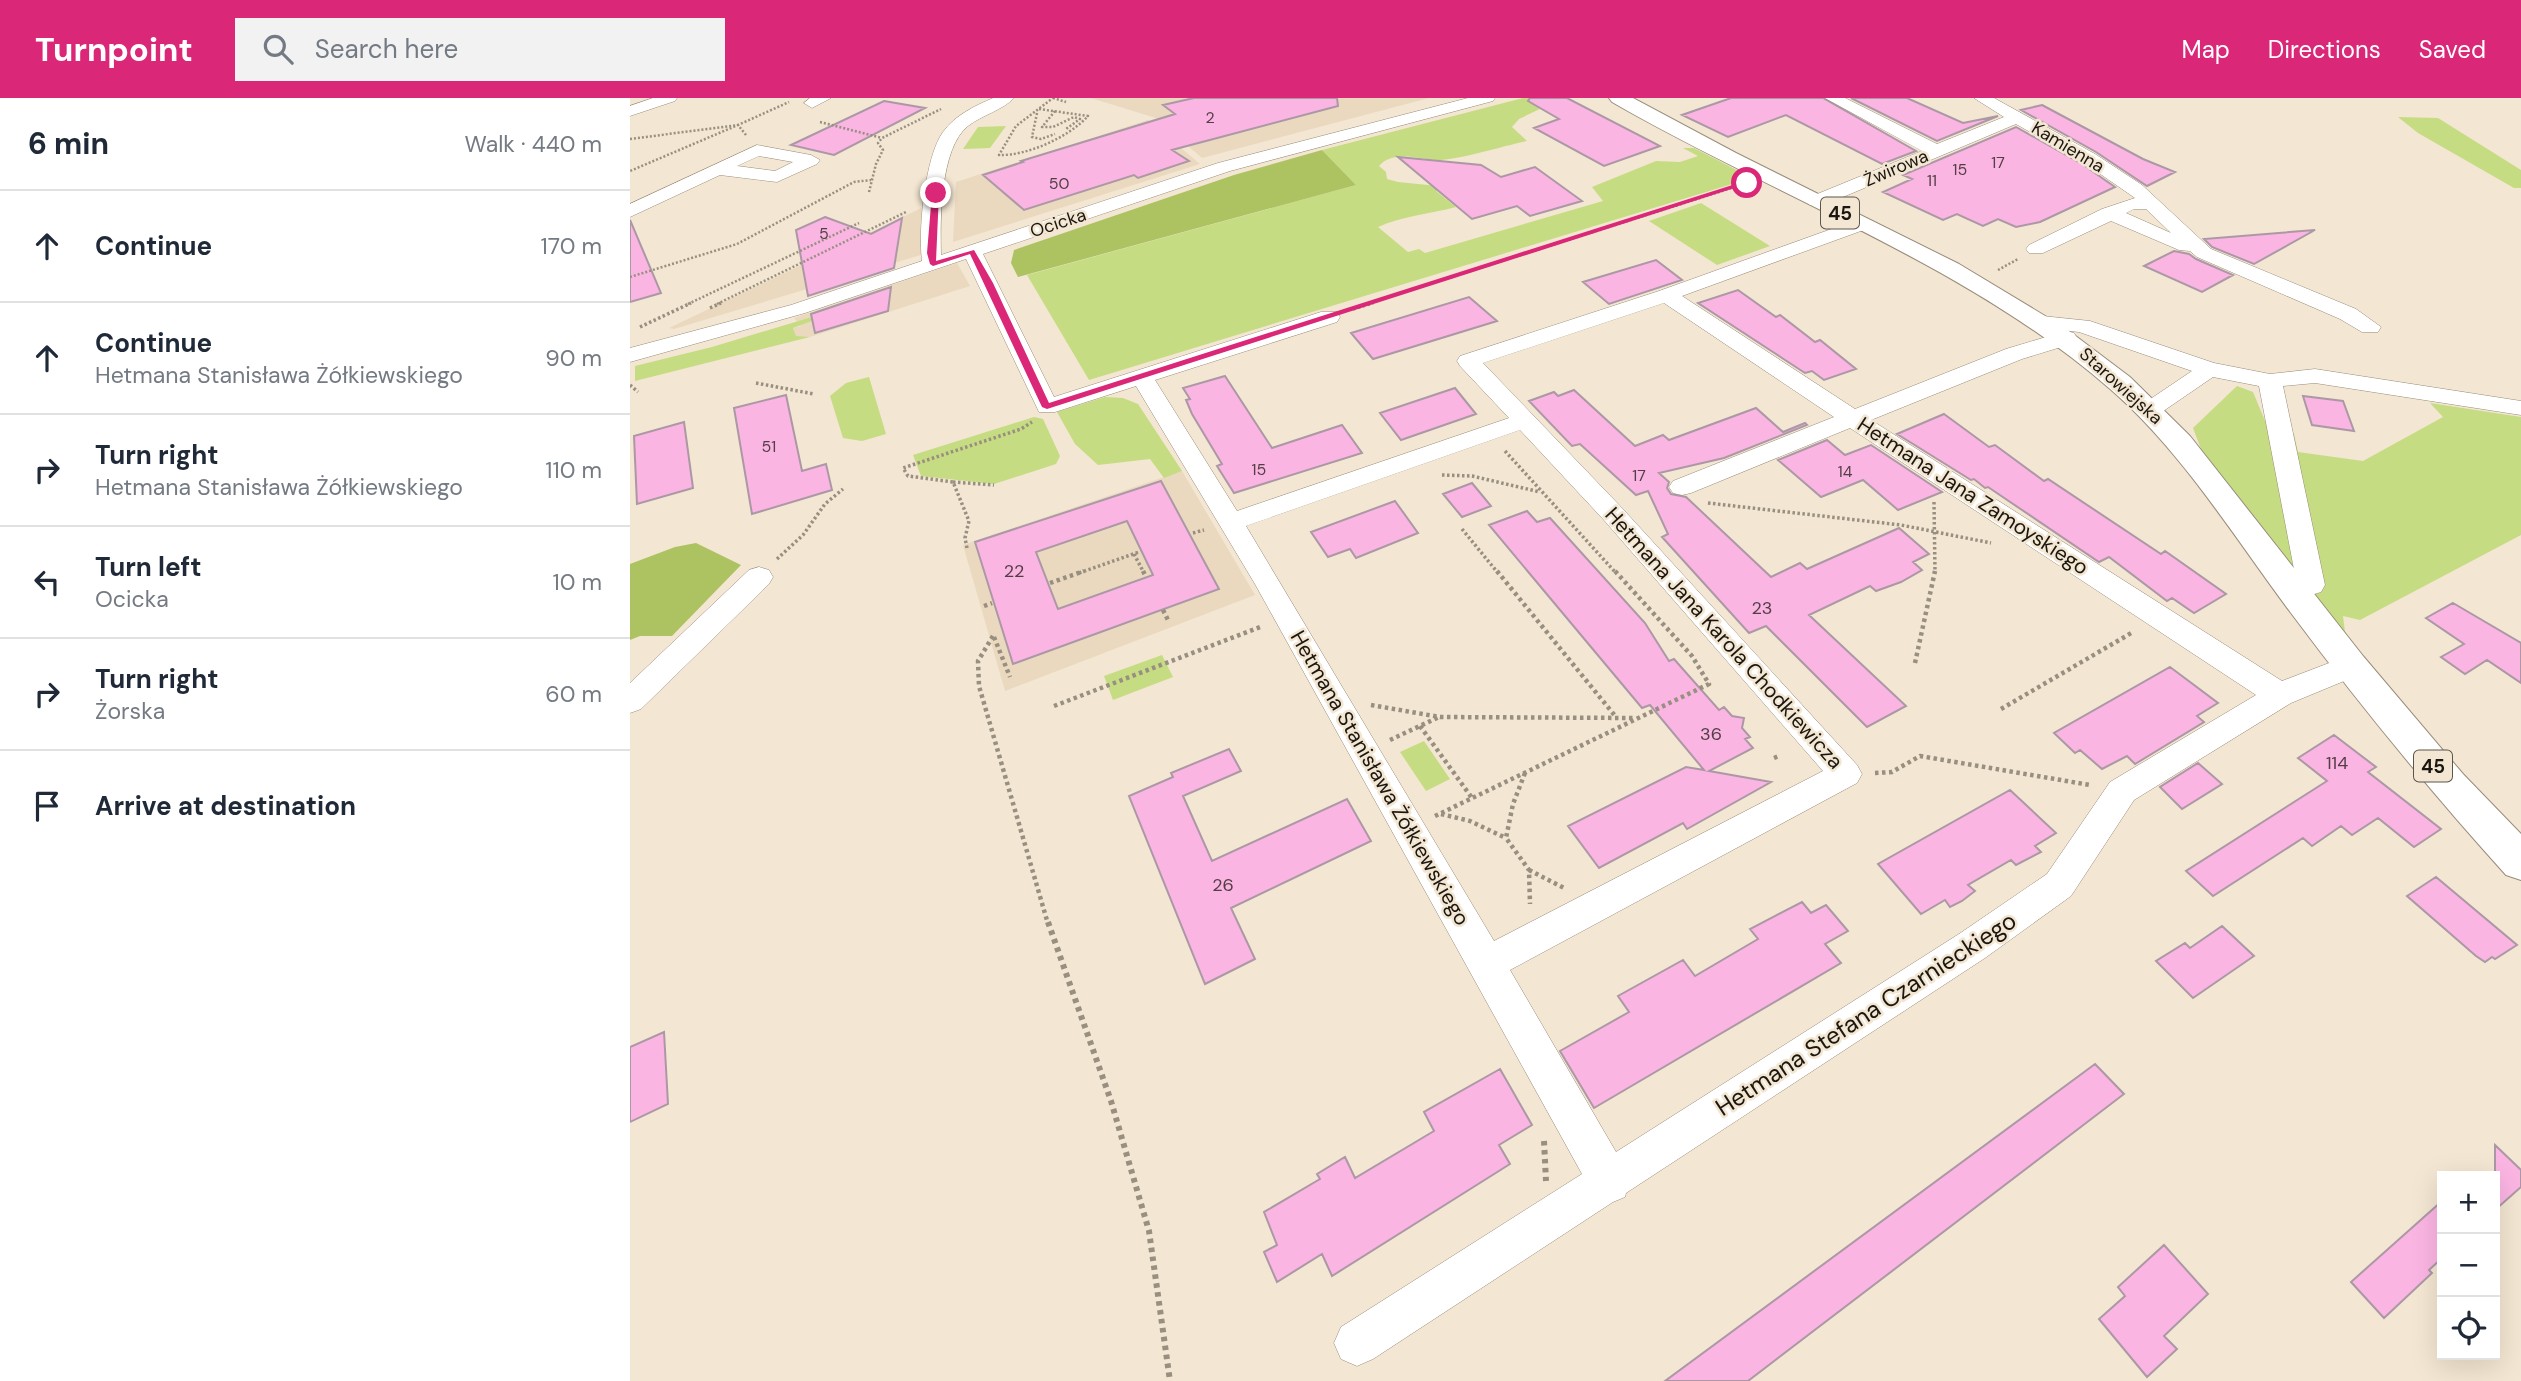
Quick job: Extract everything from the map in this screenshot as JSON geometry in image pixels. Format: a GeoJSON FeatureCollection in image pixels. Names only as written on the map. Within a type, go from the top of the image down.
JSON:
{"type":"FeatureCollection","features":[{"type":"Feature","properties":{"kind":"main road","name":"Starowiejska"},"geometry":{"type":"LineString","coordinates":[[1619,98],[1976,283],[2066,338],[2151,408],[2222,496],[2350,666],[2449,785],[2521,862]]}},
{"type":"Feature","properties":{"kind":"street"},"geometry":{"type":"LineString","coordinates":[[630,111],[669,98]]}},
{"type":"Feature","properties":{"kind":"street"},"geometry":{"type":"LineString","coordinates":[[933,264],[931,253],[935,198],[946,141],[966,121],[1005,98]]}},
{"type":"Feature","properties":{"kind":"street","name":"Ocicka"},"geometry":{"type":"LineString","coordinates":[[630,355],[757,322],[1224,167],[1488,98]]}},
{"type":"Feature","properties":{"kind":"street","name":"Żwirowa"},"geometry":{"type":"LineString","coordinates":[[1833,98],[1936,151]]}},
{"type":"Feature","properties":{"kind":"street","name":"Kamienna"},"geometry":{"type":"LineString","coordinates":[[1982,98],[2088,158],[2136,189],[2204,253]]}},
{"type":"Feature","properties":{"kind":"street","name":"Żwirowa"},"geometry":{"type":"LineString","coordinates":[[1817,201],[2020,118]]}},
{"type":"Feature","properties":{"kind":"street"},"geometry":{"type":"LineString","coordinates":[[630,211],[757,150],[811,160],[777,177],[719,169]]}},
{"type":"Feature","properties":{"kind":"street"},"geometry":{"type":"LineString","coordinates":[[2036,249],[2130,204],[2151,203]]}},
{"type":"Feature","properties":{"kind":"street","name":"Kamienna"},"geometry":{"type":"LineString","coordinates":[[2109,213],[2347,314],[2370,327]]}},
{"type":"Feature","properties":{"kind":"street","name":"Hetmana Jana Karola Chodkiewicza"},"geometry":{"type":"LineString","coordinates":[[1487,962],[1846,774],[1612,513],[1468,362],[1666,295],[1862,224]]}},
{"type":"Feature","properties":{"kind":"street"},"geometry":{"type":"LineString","coordinates":[[972,251],[1047,407],[1329,317]]}},
{"type":"Feature","properties":{"kind":"street","name":"Hetmana Jana Zamoyskiego"},"geometry":{"type":"LineString","coordinates":[[1666,295],[1933,472],[2280,695]]}},
{"type":"Feature","properties":{"kind":"street"},"geometry":{"type":"LineString","coordinates":[[2042,322],[2092,329],[2210,369],[2270,381],[2315,376],[2521,408]]}},
{"type":"Feature","properties":{"kind":"street"},"geometry":{"type":"LineString","coordinates":[[1682,487],[2014,354],[2066,338]]}},
{"type":"Feature","properties":{"kind":"street"},"geometry":{"type":"LineString","coordinates":[[2151,408],[2210,369]]}},
{"type":"Feature","properties":{"kind":"street","name":"Hetmana Stanisława Żółkiewskiego"},"geometry":{"type":"LineString","coordinates":[[1142,378],[1232,522],[1365,752],[1425,821],[1487,962],[1542,1066],[1610,1182]]}},
{"type":"Feature","properties":{"kind":"street"},"geometry":{"type":"LineString","coordinates":[[2270,381],[2311,585]]}},
{"type":"Feature","properties":{"kind":"street"},"geometry":{"type":"LineString","coordinates":[[1232,522],[1524,421]]}},
{"type":"Feature","properties":{"kind":"street"},"geometry":{"type":"LineString","coordinates":[[630,701],[759,577]]}},
{"type":"Feature","properties":{"kind":"street","name":"Hetmana Stefana Czarnieckiego"},"geometry":{"type":"LineString","coordinates":[[1357,1343],[1972,946],[2059,885],[2122,791],[2280,695],[2350,666]]}},
{"type":"Feature","properties":{"kind":"path"},"geometry":{"type":"LineString","coordinates":[[1054,112],[1042,127],[1053,128],[1074,117],[1081,120],[1051,136],[1032,136],[1036,114],[1044,110],[1088,117],[1074,129],[1017,154],[1005,157],[999,155],[1016,126],[1053,98],[1066,102]]}},
{"type":"Feature","properties":{"kind":"path"},"geometry":{"type":"LineString","coordinates":[[630,171],[795,99]]}},
{"type":"Feature","properties":{"kind":"path"},"geometry":{"type":"LineString","coordinates":[[1039,108],[1054,112]]}},
{"type":"Feature","properties":{"kind":"path"},"geometry":{"type":"LineString","coordinates":[[869,192],[883,150],[878,143],[882,138],[940,109]]}},
{"type":"Feature","properties":{"kind":"path"},"geometry":{"type":"LineString","coordinates":[[820,122],[882,138]]}},
{"type":"Feature","properties":{"kind":"path"},"geometry":{"type":"LineString","coordinates":[[630,139],[738,125]]}},
{"type":"Feature","properties":{"kind":"path"},"geometry":{"type":"LineString","coordinates":[[738,125],[757,150]]}},
{"type":"Feature","properties":{"kind":"path"},"geometry":{"type":"LineString","coordinates":[[1329,317],[1767,175]]}},
{"type":"Feature","properties":{"kind":"path"},"geometry":{"type":"LineString","coordinates":[[630,277],[737,244],[855,182],[871,180]]}},
{"type":"Feature","properties":{"kind":"path"},"geometry":{"type":"LineString","coordinates":[[705,311],[935,198]]}},
{"type":"Feature","properties":{"kind":"path"},"geometry":{"type":"LineString","coordinates":[[640,328],[859,223]]}},
{"type":"Feature","properties":{"kind":"path"},"geometry":{"type":"LineString","coordinates":[[1976,283],[2036,249]]}},
{"type":"Feature","properties":{"kind":"path"},"geometry":{"type":"LineString","coordinates":[[756,383],[814,394]]}},
{"type":"Feature","properties":{"kind":"path"},"geometry":{"type":"LineString","coordinates":[[630,385],[638,391]]}},
{"type":"Feature","properties":{"kind":"path"},"geometry":{"type":"LineString","coordinates":[[994,485],[908,476],[903,468],[1021,429],[1038,418],[1047,407]]}},
{"type":"Feature","properties":{"kind":"path"},"geometry":{"type":"LineString","coordinates":[[1425,821],[1709,684],[1692,656],[1489,433]]}},
{"type":"Feature","properties":{"kind":"path"},"geometry":{"type":"LineString","coordinates":[[1915,663],[1936,567],[1933,472]]}},
{"type":"Feature","properties":{"kind":"path"},"geometry":{"type":"LineString","coordinates":[[1430,474],[1472,475],[1541,492]]}},
{"type":"Feature","properties":{"kind":"path"},"geometry":{"type":"LineString","coordinates":[[953,482],[969,520],[965,538],[967,548]]}},
{"type":"Feature","properties":{"kind":"path"},"geometry":{"type":"LineString","coordinates":[[1682,487],[1697,502],[1901,525],[1991,543]]}},
{"type":"Feature","properties":{"kind":"path"},"geometry":{"type":"LineString","coordinates":[[759,577],[803,535],[825,504],[843,489]]}},
{"type":"Feature","properties":{"kind":"path"},"geometry":{"type":"LineString","coordinates":[[1462,529],[1617,718]]}},
{"type":"Feature","properties":{"kind":"path"},"geometry":{"type":"LineString","coordinates":[[1050,583],[1136,553],[1146,577]]}},
{"type":"Feature","properties":{"kind":"path"},"geometry":{"type":"LineString","coordinates":[[984,606],[992,603]]}},
{"type":"Feature","properties":{"kind":"path"},"geometry":{"type":"LineString","coordinates":[[1163,610],[1168,620]]}},
{"type":"Feature","properties":{"kind":"path"},"geometry":{"type":"LineString","coordinates":[[1054,706],[1287,617]]}},
{"type":"Feature","properties":{"kind":"path"},"geometry":{"type":"LineString","coordinates":[[2000,709],[2158,618]]}},
{"type":"Feature","properties":{"kind":"path"},"geometry":{"type":"LineString","coordinates":[[1010,677],[993,636],[978,661],[979,685],[1045,915],[1111,1101],[1149,1231],[1170,1381]]}},
{"type":"Feature","properties":{"kind":"path"},"geometry":{"type":"LineString","coordinates":[[1334,698],[1440,717],[1638,718]]}},
{"type":"Feature","properties":{"kind":"path"},"geometry":{"type":"LineString","coordinates":[[1365,752],[1440,717]]}},
{"type":"Feature","properties":{"kind":"path"},"geometry":{"type":"LineString","coordinates":[[1420,726],[1472,798]]}},
{"type":"Feature","properties":{"kind":"path"},"geometry":{"type":"LineString","coordinates":[[1846,774],[1892,772],[1920,756],[2122,791]]}},
{"type":"Feature","properties":{"kind":"path"},"geometry":{"type":"LineString","coordinates":[[1506,838],[1513,804],[1525,772]]}},
{"type":"Feature","properties":{"kind":"path"},"geometry":{"type":"LineString","coordinates":[[1425,821],[1470,821],[1506,838],[1529,870],[1530,902],[1524,943]]}},
{"type":"Feature","properties":{"kind":"shaded area"},"geometry":{"type":"Polygon","coordinates":[[[1091,98],[1429,98],[1202,158],[1156,118],[1091,98]]]}},
{"type":"Feature","properties":{"kind":"shaded area"},"geometry":{"type":"Polygon","coordinates":[[[1148,120],[1200,164],[953,242],[956,182],[1148,120]]]}},
{"type":"Feature","properties":{"kind":"shaded area"},"geometry":{"type":"Polygon","coordinates":[[[930,204],[924,254],[674,329],[669,328],[930,204]]]}},
{"type":"Feature","properties":{"kind":"shaded area"},"geometry":{"type":"Polygon","coordinates":[[[957,263],[970,286],[810,337],[796,337],[793,328],[801,326],[794,318],[957,263]]]}},
{"type":"Feature","properties":{"kind":"shaded area"},"geometry":{"type":"Polygon","coordinates":[[[1182,471],[1255,595],[1005,691],[963,545],[1182,471]]]}},
{"type":"Feature","properties":{"kind":"green space"},"geometry":{"type":"Polygon","coordinates":[[[1523,98],[1540,98],[1546,106],[1519,119],[1512,127],[1527,141],[1446,159],[1391,158],[1379,166],[1386,172],[1387,179],[1448,187],[1436,191],[1456,207],[1378,227],[1408,252],[1419,249],[1425,253],[1603,201],[1592,187],[1656,161],[1680,162],[1698,156],[1683,148],[1694,148],[1752,178],[1089,380],[1027,275],[1356,185],[1322,150],[1523,98]]]}},
{"type":"Feature","properties":{"kind":"green space"},"geometry":{"type":"Polygon","coordinates":[[[2398,117],[2438,118],[2521,170],[2521,188],[2514,188],[2418,133],[2398,117]]]}},
{"type":"Feature","properties":{"kind":"green space"},"geometry":{"type":"Polygon","coordinates":[[[1006,126],[990,148],[963,149],[978,127],[1006,126]]]}},
{"type":"Feature","properties":{"kind":"green space"},"geometry":{"type":"Polygon","coordinates":[[[1322,150],[1356,185],[1018,277],[1011,263],[1014,250],[1234,175],[1322,150]]]}},
{"type":"Feature","properties":{"kind":"green space"},"geometry":{"type":"Polygon","coordinates":[[[1701,203],[1770,246],[1717,265],[1649,221],[1701,203]]]}},
{"type":"Feature","properties":{"kind":"green space"},"geometry":{"type":"Polygon","coordinates":[[[835,310],[793,328],[796,336],[810,337],[635,381],[635,366],[712,347],[835,310]]]}},
{"type":"Feature","properties":{"kind":"green space"},"geometry":{"type":"Polygon","coordinates":[[[869,377],[886,434],[862,441],[843,438],[830,396],[846,383],[869,377]]]}},
{"type":"Feature","properties":{"kind":"green space"},"geometry":{"type":"Polygon","coordinates":[[[2237,386],[2253,392],[2268,428],[2294,434],[2298,452],[2363,461],[2443,417],[2430,403],[2521,417],[2521,535],[2360,620],[2343,616],[2346,640],[2201,449],[2193,428],[2237,386]]]}},
{"type":"Feature","properties":{"kind":"green space"},"geometry":{"type":"Polygon","coordinates":[[[1105,397],[1123,398],[1138,404],[1182,471],[1164,478],[1150,459],[1098,465],[1075,444],[1057,412],[1105,397]]]}},
{"type":"Feature","properties":{"kind":"green space"},"geometry":{"type":"Polygon","coordinates":[[[1034,417],[1043,419],[1060,456],[1056,464],[994,484],[921,476],[913,455],[1034,417]]]}},
{"type":"Feature","properties":{"kind":"green space"},"geometry":{"type":"Polygon","coordinates":[[[696,543],[741,565],[672,636],[640,636],[630,640],[630,564],[675,547],[696,543]]]}},
{"type":"Feature","properties":{"kind":"green space"},"geometry":{"type":"Polygon","coordinates":[[[1162,655],[1173,677],[1113,700],[1104,676],[1162,655]]]}},
{"type":"Feature","properties":{"kind":"green space"},"geometry":{"type":"Polygon","coordinates":[[[1424,741],[1450,779],[1426,791],[1400,752],[1424,741]]]}},
{"type":"Feature","properties":{"kind":"building"},"geometry":{"type":"Polygon","coordinates":[[[1194,98],[1337,98],[1338,106],[1172,150],[1189,161],[1138,178],[1134,175],[1024,210],[983,175],[1175,114],[1163,105],[1194,98]]]}},
{"type":"Feature","properties":{"kind":"building"},"geometry":{"type":"Polygon","coordinates":[[[1530,98],[1567,98],[1660,146],[1604,166],[1534,128],[1559,119],[1528,101],[1530,98]]]}},
{"type":"Feature","properties":{"kind":"building"},"geometry":{"type":"Polygon","coordinates":[[[1731,98],[1823,98],[1916,151],[1882,164],[1786,115],[1728,137],[1682,115],[1731,98]]]}},
{"type":"Feature","properties":{"kind":"building"},"geometry":{"type":"Polygon","coordinates":[[[1851,98],[1907,98],[1963,123],[1998,116],[1937,141],[1851,98]]]}},
{"type":"Feature","properties":{"kind":"building"},"geometry":{"type":"Polygon","coordinates":[[[884,101],[925,108],[834,155],[791,145],[884,101]]]}},
{"type":"Feature","properties":{"kind":"building"},"geometry":{"type":"Polygon","coordinates":[[[2042,105],[2143,159],[2175,172],[2147,186],[2096,152],[2021,110],[2042,105]]]}},
{"type":"Feature","properties":{"kind":"building"},"geometry":{"type":"Polygon","coordinates":[[[2016,127],[2082,164],[2115,187],[2040,222],[2016,227],[1998,219],[1983,226],[1957,214],[1943,220],[1883,192],[1912,179],[1903,175],[2016,127]]]}},
{"type":"Feature","properties":{"kind":"building"},"geometry":{"type":"Polygon","coordinates":[[[1398,157],[1481,165],[1501,177],[1535,167],[1582,201],[1530,216],[1517,206],[1472,219],[1398,157]]]}},
{"type":"Feature","properties":{"kind":"building"},"geometry":{"type":"Polygon","coordinates":[[[825,217],[871,234],[902,218],[894,268],[808,296],[796,230],[825,217]]]}},
{"type":"Feature","properties":{"kind":"building"},"geometry":{"type":"Polygon","coordinates":[[[630,220],[661,293],[630,302],[630,220]]]}},
{"type":"Feature","properties":{"kind":"building"},"geometry":{"type":"Polygon","coordinates":[[[2315,230],[2254,264],[2212,247],[2204,239],[2315,230]]]}},
{"type":"Feature","properties":{"kind":"building"},"geometry":{"type":"Polygon","coordinates":[[[2174,251],[2189,254],[2233,275],[2202,292],[2144,266],[2174,251]]]}},
{"type":"Feature","properties":{"kind":"building"},"geometry":{"type":"Polygon","coordinates":[[[1656,260],[1682,280],[1609,304],[1583,282],[1656,260]]]}},
{"type":"Feature","properties":{"kind":"building"},"geometry":{"type":"Polygon","coordinates":[[[891,287],[888,311],[815,333],[811,314],[891,287]]]}},
{"type":"Feature","properties":{"kind":"building"},"geometry":{"type":"Polygon","coordinates":[[[1738,290],[1776,317],[1780,315],[1815,342],[1820,340],[1856,369],[1824,380],[1812,371],[1805,373],[1698,303],[1738,290]]]}},
{"type":"Feature","properties":{"kind":"building"},"geometry":{"type":"Polygon","coordinates":[[[1469,297],[1497,321],[1373,359],[1351,333],[1469,297]]]}},
{"type":"Feature","properties":{"kind":"building"},"geometry":{"type":"Polygon","coordinates":[[[1225,376],[1272,448],[1342,425],[1362,453],[1234,493],[1217,466],[1222,464],[1192,414],[1186,400],[1190,399],[1183,388],[1225,376]]]}},
{"type":"Feature","properties":{"kind":"building"},"geometry":{"type":"Polygon","coordinates":[[[1455,388],[1476,414],[1401,440],[1380,413],[1455,388]]]}},
{"type":"Feature","properties":{"kind":"building"},"geometry":{"type":"Polygon","coordinates":[[[1574,390],[1635,446],[1663,435],[1669,440],[1756,408],[1783,432],[1805,423],[1807,425],[1724,458],[1659,473],[1669,482],[1667,488],[1671,494],[1686,497],[1771,577],[1800,563],[1807,569],[1899,528],[1929,554],[1913,562],[1922,570],[1901,582],[1876,591],[1870,586],[1809,615],[1906,706],[1867,727],[1766,626],[1749,633],[1662,537],[1668,534],[1648,491],[1636,495],[1580,444],[1572,446],[1529,401],[1554,392],[1558,396],[1574,390]]]}},
{"type":"Feature","properties":{"kind":"building"},"geometry":{"type":"Polygon","coordinates":[[[786,395],[802,471],[826,464],[832,490],[752,514],[734,408],[786,395]]]}},
{"type":"Feature","properties":{"kind":"building"},"geometry":{"type":"Polygon","coordinates":[[[2303,396],[2343,401],[2354,431],[2312,425],[2303,396]]]}},
{"type":"Feature","properties":{"kind":"building"},"geometry":{"type":"Polygon","coordinates":[[[1944,414],[1989,447],[1995,445],[2044,481],[2048,479],[2161,554],[2165,551],[2226,594],[2194,613],[2172,598],[2167,601],[2109,557],[2099,562],[1988,487],[1971,480],[1897,434],[1944,414]]]}},
{"type":"Feature","properties":{"kind":"building"},"geometry":{"type":"Polygon","coordinates":[[[684,422],[693,488],[637,504],[634,436],[684,422]]]}},
{"type":"Feature","properties":{"kind":"building"},"geometry":{"type":"Polygon","coordinates":[[[1827,440],[1845,455],[1871,445],[1942,492],[1898,510],[1863,480],[1821,497],[1778,460],[1827,440]]]}},
{"type":"Feature","properties":{"kind":"building"},"geometry":{"type":"Polygon","coordinates":[[[1161,481],[1219,589],[1013,664],[975,542],[1161,481]],[[1127,521],[1036,552],[1058,609],[1153,575],[1127,521]]]}},
{"type":"Feature","properties":{"kind":"building"},"geometry":{"type":"Polygon","coordinates":[[[1472,483],[1491,506],[1462,517],[1443,494],[1472,483]]]}},
{"type":"Feature","properties":{"kind":"building"},"geometry":{"type":"Polygon","coordinates":[[[1395,501],[1418,533],[1356,558],[1350,549],[1328,557],[1311,532],[1395,501]]]}},
{"type":"Feature","properties":{"kind":"building"},"geometry":{"type":"Polygon","coordinates":[[[1527,511],[1537,522],[1550,518],[1645,623],[1669,661],[1674,659],[1719,710],[1724,707],[1732,716],[1744,718],[1742,728],[1750,737],[1745,739],[1753,748],[1709,771],[1771,782],[1687,829],[1683,823],[1599,868],[1568,826],[1686,767],[1704,770],[1650,705],[1642,708],[1489,525],[1527,511]]]}},
{"type":"Feature","properties":{"kind":"building"},"geometry":{"type":"Polygon","coordinates":[[[2453,603],[2521,643],[2521,683],[2487,660],[2465,674],[2441,657],[2464,644],[2426,618],[2453,603]]]}},
{"type":"Feature","properties":{"kind":"building"},"geometry":{"type":"Polygon","coordinates":[[[2170,667],[2218,703],[2197,716],[2204,722],[2135,764],[2127,756],[2102,769],[2080,750],[2075,753],[2054,733],[2170,667]]]}},
{"type":"Feature","properties":{"kind":"building"},"geometry":{"type":"Polygon","coordinates":[[[2334,735],[2376,767],[2368,772],[2441,829],[2414,847],[2378,818],[2352,835],[2341,826],[2312,846],[2303,838],[2213,896],[2186,871],[2327,781],[2298,758],[2334,735]]]}},
{"type":"Feature","properties":{"kind":"building"},"geometry":{"type":"Polygon","coordinates":[[[1229,749],[1241,771],[1183,796],[1212,861],[1347,799],[1371,841],[1231,908],[1255,959],[1205,984],[1129,796],[1173,777],[1171,773],[1229,749]]]}},
{"type":"Feature","properties":{"kind":"building"},"geometry":{"type":"Polygon","coordinates":[[[2198,763],[2222,784],[2182,809],[2160,787],[2198,763]]]}},
{"type":"Feature","properties":{"kind":"building"},"geometry":{"type":"Polygon","coordinates":[[[2010,790],[2056,833],[2035,846],[2041,852],[2016,865],[2011,860],[1968,885],[1975,891],[1962,901],[1950,907],[1945,900],[1921,914],[1878,864],[2010,790]]]}},
{"type":"Feature","properties":{"kind":"building"},"geometry":{"type":"Polygon","coordinates":[[[2436,877],[2517,945],[2485,962],[2476,956],[2407,896],[2436,877]]]}},
{"type":"Feature","properties":{"kind":"building"},"geometry":{"type":"Polygon","coordinates":[[[1802,902],[1811,913],[1826,905],[1848,931],[1825,944],[1841,963],[1594,1108],[1560,1051],[1629,1012],[1618,996],[1683,960],[1695,976],[1758,939],[1750,929],[1802,902]]]}},
{"type":"Feature","properties":{"kind":"building"},"geometry":{"type":"Polygon","coordinates":[[[2222,926],[2254,956],[2193,998],[2156,961],[2185,943],[2190,948],[2222,926]]]}},
{"type":"Feature","properties":{"kind":"building"},"geometry":{"type":"Polygon","coordinates":[[[664,1032],[668,1104],[630,1122],[630,1047],[664,1032]]]}},
{"type":"Feature","properties":{"kind":"building"},"geometry":{"type":"Polygon","coordinates":[[[2095,1064],[2124,1094],[1748,1381],[1665,1381],[2095,1064]]]}},
{"type":"Feature","properties":{"kind":"building"},"geometry":{"type":"Polygon","coordinates":[[[1500,1069],[1532,1125],[1499,1145],[1510,1164],[1332,1276],[1322,1254],[1277,1282],[1264,1252],[1277,1245],[1264,1212],[1320,1179],[1317,1174],[1345,1157],[1355,1178],[1434,1131],[1424,1112],[1500,1069]]]}},
{"type":"Feature","properties":{"kind":"building"},"geometry":{"type":"Polygon","coordinates":[[[2495,1145],[2521,1170],[2521,1187],[2500,1206],[2500,1171],[2495,1171],[2495,1145]]]}},
{"type":"Feature","properties":{"kind":"building"},"geometry":{"type":"Polygon","coordinates":[[[2437,1205],[2437,1263],[2429,1270],[2432,1273],[2384,1318],[2351,1282],[2437,1205]]]}},
{"type":"Feature","properties":{"kind":"building"},"geometry":{"type":"Polygon","coordinates":[[[2164,1245],[2208,1294],[2164,1336],[2177,1349],[2147,1377],[2099,1319],[2125,1296],[2118,1287],[2164,1245]]]}},
{"type":"Feature","properties":{"kind":"route"},"geometry":{"type":"LineString","coordinates":[[936,193],[931,253],[933,264],[972,251],[1047,407],[1747,183]]}}]}
